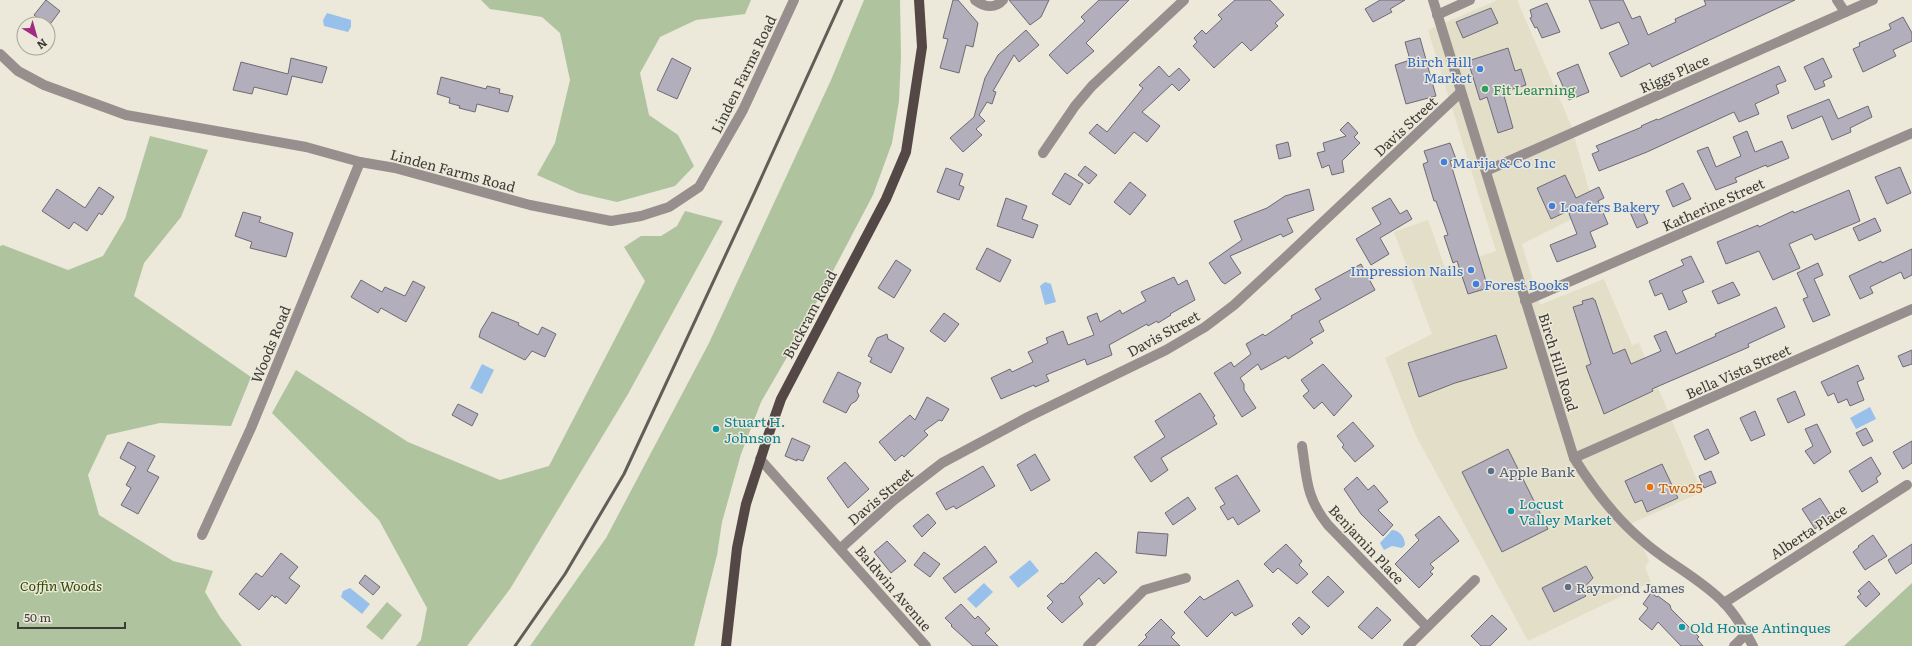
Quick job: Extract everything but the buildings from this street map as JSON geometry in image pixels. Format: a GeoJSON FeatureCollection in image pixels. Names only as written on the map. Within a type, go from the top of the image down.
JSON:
{"type":"FeatureCollection","features":[{"type":"Feature","properties":{"kind":"main road","name":"Buckram Road"},"geometry":{"type":"LineString","coordinates":[[726,646],[737,548],[746,504],[781,400],[886,199],[906,152],[922,47],[919,0]]}},
{"type":"Feature","properties":{"kind":"street","name":"Linden Farms Road"},"geometry":{"type":"LineString","coordinates":[[0,54],[18,70],[44,85],[126,115],[306,147],[360,162],[395,168],[530,205],[611,222],[641,216],[669,207],[699,187],[743,110],[794,0]]}},
{"type":"Feature","properties":{"kind":"street"},"geometry":{"type":"LineString","coordinates":[[976,0],[982,5],[990,7],[1000,3],[1003,0]]}},
{"type":"Feature","properties":{"kind":"street"},"geometry":{"type":"LineString","coordinates":[[1043,153],[1075,106],[1092,86],[1184,0]]}},
{"type":"Feature","properties":{"kind":"street","name":"Birch Hill Road"},"geometry":{"type":"LineString","coordinates":[[1433,0],[1574,458],[1594,489],[1617,518],[1645,543],[1696,580],[1724,603],[1753,646]]}},
{"type":"Feature","properties":{"kind":"street"},"geometry":{"type":"LineString","coordinates":[[1437,14],[1470,0]]}},
{"type":"Feature","properties":{"kind":"street"},"geometry":{"type":"LineString","coordinates":[[1837,0],[1845,12]]}},
{"type":"Feature","properties":{"kind":"street","name":"Riggs Place"},"geometry":{"type":"LineString","coordinates":[[1486,171],[1873,0]]}},
{"type":"Feature","properties":{"kind":"street","name":"Davis Street"},"geometry":{"type":"LineString","coordinates":[[841,548],[894,500],[942,464],[1028,417],[1166,350],[1205,327],[1234,305],[1288,256],[1461,92]]}},
{"type":"Feature","properties":{"kind":"street","name":"Katherine Street"},"geometry":{"type":"LineString","coordinates":[[1526,301],[1912,133]]}},
{"type":"Feature","properties":{"kind":"street","name":"Woods Road"},"geometry":{"type":"LineString","coordinates":[[202,535],[251,428],[360,162]]}},
{"type":"Feature","properties":{"kind":"street","name":"Bella Vista Street"},"geometry":{"type":"LineString","coordinates":[[1574,458],[1912,309]]}},
{"type":"Feature","properties":{"kind":"street","name":"Benjamin Place"},"geometry":{"type":"LineString","coordinates":[[1302,446],[1311,499],[1317,511],[1328,525],[1427,627]]}},
{"type":"Feature","properties":{"kind":"street","name":"Baldwin Avenue"},"geometry":{"type":"LineString","coordinates":[[760,459],[841,548],[926,646]]}},
{"type":"Feature","properties":{"kind":"street","name":"Alberta Place"},"geometry":{"type":"LineString","coordinates":[[1724,603],[1907,485]]}},
{"type":"Feature","properties":{"kind":"street"},"geometry":{"type":"LineString","coordinates":[[1088,646],[1144,590],[1186,578]]}},
{"type":"Feature","properties":{"kind":"street"},"geometry":{"type":"LineString","coordinates":[[1408,646],[1475,580]]}},
{"type":"Feature","properties":{"kind":"street"},"geometry":{"type":"LineString","coordinates":[[1734,646],[1746,634]]}},
{"type":"Feature","properties":{"kind":"shaded area"},"geometry":{"type":"Polygon","coordinates":[[[1498,0],[1517,0],[1571,125],[1594,208],[1522,244],[1540,305],[1604,279],[1632,345],[1639,343],[1702,492],[1632,523],[1649,561],[1645,567],[1651,582],[1528,641],[1416,436],[1385,358],[1432,334],[1394,232],[1428,220],[1445,268],[1496,251],[1428,30],[1498,0]]]}},
{"type":"Feature","properties":{"kind":"green space"},"geometry":{"type":"Polygon","coordinates":[[[481,0],[751,0],[745,14],[696,20],[660,37],[640,73],[649,115],[678,135],[694,166],[675,186],[617,202],[578,193],[537,175],[555,143],[570,80],[560,33],[542,17],[490,9],[481,0]]]}},
{"type":"Feature","properties":{"kind":"green space"},"geometry":{"type":"Polygon","coordinates":[[[864,0],[900,0],[901,56],[899,101],[892,143],[873,195],[794,345],[761,402],[741,454],[722,522],[717,555],[694,646],[530,646],[606,538],[709,343],[831,80],[864,0]]]}},
{"type":"Feature","properties":{"kind":"green space","name":"Coffin Woods"},"geometry":{"type":"Polygon","coordinates":[[[150,136],[208,150],[181,217],[144,263],[134,296],[251,377],[231,426],[160,423],[107,435],[88,475],[99,515],[173,561],[213,571],[205,592],[220,617],[242,646],[0,646],[0,246],[3,245],[68,270],[103,256],[125,219],[150,136]]]}},
{"type":"Feature","properties":{"kind":"green space"},"geometry":{"type":"Polygon","coordinates":[[[685,211],[723,221],[628,394],[510,589],[467,646],[416,646],[421,640],[427,608],[379,520],[272,413],[296,370],[408,442],[500,480],[549,466],[645,281],[624,247],[641,236],[661,236],[677,226],[685,211]]]}},
{"type":"Feature","properties":{"kind":"green space"},"geometry":{"type":"Polygon","coordinates":[[[1912,583],[1912,646],[1844,646],[1912,583]]]}},
{"type":"Feature","properties":{"kind":"green space"},"geometry":{"type":"Polygon","coordinates":[[[387,602],[402,615],[382,640],[366,627],[387,602]]]}},
{"type":"Feature","properties":{"kind":"water"},"geometry":{"type":"Polygon","coordinates":[[[327,13],[351,20],[351,27],[348,32],[324,26],[323,20],[327,13]]]}},
{"type":"Feature","properties":{"kind":"water"},"geometry":{"type":"Polygon","coordinates":[[[1045,282],[1051,284],[1056,302],[1045,305],[1040,286],[1045,282]]]}},
{"type":"Feature","properties":{"kind":"water"},"geometry":{"type":"Polygon","coordinates":[[[482,364],[494,370],[482,394],[470,388],[482,364]]]}},
{"type":"Feature","properties":{"kind":"water"},"geometry":{"type":"Polygon","coordinates":[[[1870,407],[1876,419],[1856,429],[1850,418],[1870,407]]]}},
{"type":"Feature","properties":{"kind":"water"},"geometry":{"type":"Polygon","coordinates":[[[1392,530],[1395,530],[1401,534],[1405,545],[1402,548],[1392,546],[1384,550],[1380,543],[1392,530]]]}},
{"type":"Feature","properties":{"kind":"water"},"geometry":{"type":"Polygon","coordinates":[[[1030,560],[1039,571],[1018,588],[1009,577],[1030,560]]]}},
{"type":"Feature","properties":{"kind":"water"},"geometry":{"type":"Polygon","coordinates":[[[984,583],[993,592],[976,608],[967,599],[984,583]]]}},
{"type":"Feature","properties":{"kind":"water"},"geometry":{"type":"Polygon","coordinates":[[[350,588],[370,604],[362,614],[341,597],[343,591],[350,588]]]}},
{"type":"Feature","properties":{"kind":"railway"},"geometry":{"type":"LineString","coordinates":[[515,646],[565,574],[624,474],[842,0]]}},
{"type":"Feature","properties":{"kind":"place","name":"Birch Hill Market"},"geometry":{"type":"Point","coordinates":[1480,69]}},
{"type":"Feature","properties":{"kind":"place","name":"Fit Learning"},"geometry":{"type":"Point","coordinates":[1485,89]}},
{"type":"Feature","properties":{"kind":"place","name":"Marija & Co Inc"},"geometry":{"type":"Point","coordinates":[1444,162]}},
{"type":"Feature","properties":{"kind":"place","name":"Loafers Bakery"},"geometry":{"type":"Point","coordinates":[1552,206]}},
{"type":"Feature","properties":{"kind":"place","name":"Impression Nails"},"geometry":{"type":"Point","coordinates":[1471,270]}},
{"type":"Feature","properties":{"kind":"place","name":"Forest Books"},"geometry":{"type":"Point","coordinates":[1476,284]}},
{"type":"Feature","properties":{"kind":"place","name":"Stuart H. Johnson"},"geometry":{"type":"Point","coordinates":[716,429]}},
{"type":"Feature","properties":{"kind":"place","name":"Apple Bank"},"geometry":{"type":"Point","coordinates":[1491,471]}},
{"type":"Feature","properties":{"kind":"place","name":"Two25"},"geometry":{"type":"Point","coordinates":[1650,487]}},
{"type":"Feature","properties":{"kind":"place","name":"Locust Valley Market"},"geometry":{"type":"Point","coordinates":[1511,511]}},
{"type":"Feature","properties":{"kind":"place","name":"Raymond James"},"geometry":{"type":"Point","coordinates":[1568,587]}},
{"type":"Feature","properties":{"kind":"place","name":"Old House Antinques"},"geometry":{"type":"Point","coordinates":[1682,627]}}]}
